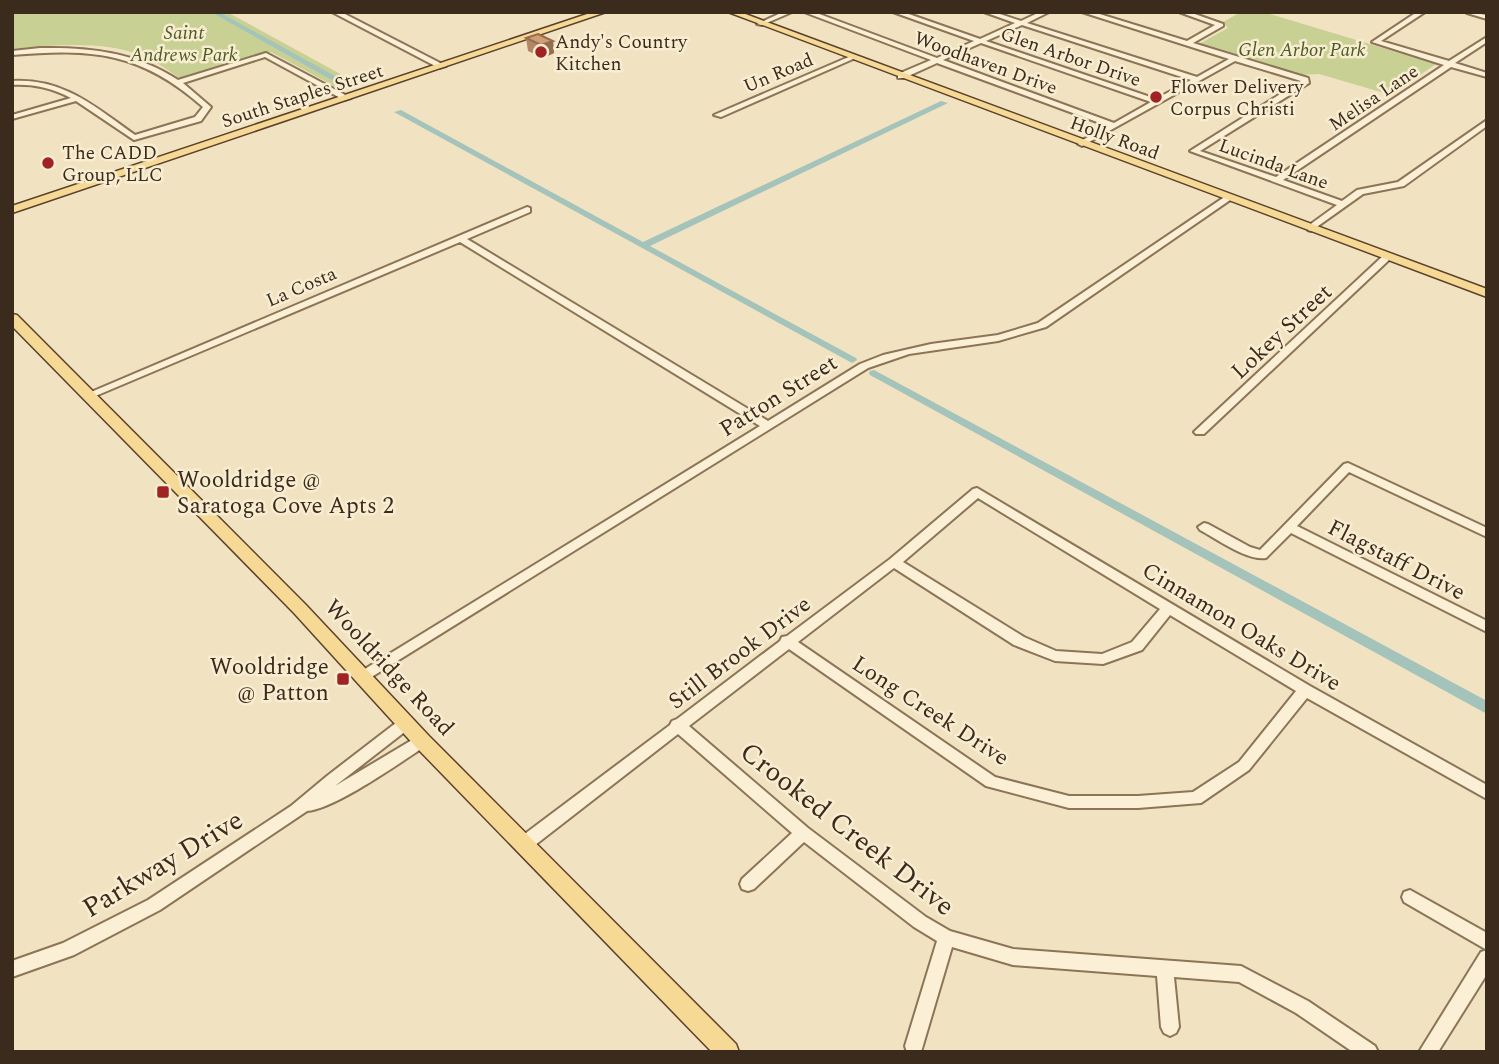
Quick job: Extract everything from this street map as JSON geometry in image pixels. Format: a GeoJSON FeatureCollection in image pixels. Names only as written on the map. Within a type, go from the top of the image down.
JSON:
{"type":"FeatureCollection","features":[{"type":"Feature","properties":{"kind":"main road","name":"South Staples Street"},"geometry":{"type":"LineString","coordinates":[[12,210],[602,12]]}},
{"type":"Feature","properties":{"kind":"main road","name":"Holly Road"},"geometry":{"type":"LineString","coordinates":[[732,12],[1487,293]]}},
{"type":"Feature","properties":{"kind":"main road","name":"Wooldridge Road"},"geometry":{"type":"LineString","coordinates":[[12,318],[365,676],[422,741],[728,1052]]}},
{"type":"Feature","properties":{"kind":"street"},"geometry":{"type":"LineString","coordinates":[[335,12],[442,66]]}},
{"type":"Feature","properties":{"kind":"street"},"geometry":{"type":"LineString","coordinates":[[760,24],[789,12]]}},
{"type":"Feature","properties":{"kind":"street","name":"Woodhaven Drive"},"geometry":{"type":"LineString","coordinates":[[807,12],[935,62],[1115,126]]}},
{"type":"Feature","properties":{"kind":"street","name":"Glen Arbor Drive"},"geometry":{"type":"LineString","coordinates":[[896,12],[1157,102]]}},
{"type":"Feature","properties":{"kind":"street"},"geometry":{"type":"LineString","coordinates":[[987,12],[1197,79]]}},
{"type":"Feature","properties":{"kind":"street"},"geometry":{"type":"LineString","coordinates":[[901,76],[1046,12]]}},
{"type":"Feature","properties":{"kind":"street"},"geometry":{"type":"LineString","coordinates":[[1085,12],[1235,58]]}},
{"type":"Feature","properties":{"kind":"street"},"geometry":{"type":"LineString","coordinates":[[1182,12],[1221,25],[1189,43]]}},
{"type":"Feature","properties":{"kind":"street"},"geometry":{"type":"LineString","coordinates":[[1375,42],[1422,12]]}},
{"type":"Feature","properties":{"kind":"street"},"geometry":{"type":"LineString","coordinates":[[1469,12],[1487,17]]}},
{"type":"Feature","properties":{"kind":"street","name":"Melisa Lane"},"geometry":{"type":"LineString","coordinates":[[1277,180],[1487,39]]}},
{"type":"Feature","properties":{"kind":"street"},"geometry":{"type":"LineString","coordinates":[[1375,42],[1487,75]]}},
{"type":"Feature","properties":{"kind":"street"},"geometry":{"type":"LineString","coordinates":[[12,53],[79,48],[140,60],[177,82],[207,107],[198,119],[134,138],[69,93],[44,84],[12,83]]}},
{"type":"Feature","properties":{"kind":"street"},"geometry":{"type":"LineString","coordinates":[[177,82],[266,55],[347,98]]}},
{"type":"Feature","properties":{"kind":"street","name":"Un Road"},"geometry":{"type":"LineString","coordinates":[[719,115],[851,58]]}},
{"type":"Feature","properties":{"kind":"street"},"geometry":{"type":"LineString","coordinates":[[1082,144],[1235,58]]}},
{"type":"Feature","properties":{"kind":"street","name":"Lucinda Lane"},"geometry":{"type":"LineString","coordinates":[[1235,58],[1305,80],[1305,83],[1194,151],[1343,204]]}},
{"type":"Feature","properties":{"kind":"street"},"geometry":{"type":"LineString","coordinates":[[12,117],[76,99]]}},
{"type":"Feature","properties":{"kind":"street"},"geometry":{"type":"LineString","coordinates":[[1311,228],[1360,192],[1401,184],[1487,122]]}},
{"type":"Feature","properties":{"kind":"street","name":"Patton Street"},"geometry":{"type":"LineString","coordinates":[[365,676],[864,366],[890,354],[1015,335],[1042,326],[1229,198]]}},
{"type":"Feature","properties":{"kind":"street","name":"La Costa"},"geometry":{"type":"LineString","coordinates":[[89,395],[527,209]]}},
{"type":"Feature","properties":{"kind":"street"},"geometry":{"type":"LineString","coordinates":[[460,238],[768,426]]}},
{"type":"Feature","properties":{"kind":"street","name":"Lokey Street"},"geometry":{"type":"LineString","coordinates":[[1200,432],[1387,257]]}},
{"type":"Feature","properties":{"kind":"street"},"geometry":{"type":"LineString","coordinates":[[1204,527],[1247,551],[1262,555],[1348,467],[1487,533]]}},
{"type":"Feature","properties":{"kind":"street","name":"Still Brook Drive"},"geometry":{"type":"LineString","coordinates":[[524,844],[894,562],[977,492]]}},
{"type":"Feature","properties":{"kind":"street","name":"Cinnamon Oaks Drive"},"geometry":{"type":"LineString","coordinates":[[977,492],[1305,690],[1487,793]]}},
{"type":"Feature","properties":{"kind":"street","name":"Flagstaff Drive"},"geometry":{"type":"LineString","coordinates":[[1289,527],[1487,627]]}},
{"type":"Feature","properties":{"kind":"street"},"geometry":{"type":"LineString","coordinates":[[894,562],[1019,641],[1055,656],[1103,659],[1137,646],[1169,607]]}},
{"type":"Feature","properties":{"kind":"street","name":"Long Creek Drive"},"geometry":{"type":"LineString","coordinates":[[787,641],[991,782],[1069,802],[1138,802],[1196,798],[1244,766],[1305,690]]}},
{"type":"Feature","properties":{"kind":"street","name":"Parkway Drive"},"geometry":{"type":"LineString","coordinates":[[12,970],[68,949],[153,905],[296,811],[406,723]]}},
{"type":"Feature","properties":{"kind":"street","name":"Crooked Creek Drive"},"geometry":{"type":"LineString","coordinates":[[677,725],[803,832],[920,922],[946,938],[1013,957],[1241,974],[1302,1007],[1369,1052]]}},
{"type":"Feature","properties":{"kind":"street","name":"Parkway Drive"},"geometry":{"type":"LineString","coordinates":[[296,811],[344,789],[422,741]]}},
{"type":"Feature","properties":{"kind":"street"},"geometry":{"type":"LineString","coordinates":[[748,884],[803,832]]}},
{"type":"Feature","properties":{"kind":"street"},"geometry":{"type":"LineString","coordinates":[[1410,897],[1487,942]]}},
{"type":"Feature","properties":{"kind":"street"},"geometry":{"type":"LineString","coordinates":[[914,1046],[946,938]]}},
{"type":"Feature","properties":{"kind":"street"},"geometry":{"type":"LineString","coordinates":[[1427,1052],[1487,958]]}},
{"type":"Feature","properties":{"kind":"street"},"geometry":{"type":"LineString","coordinates":[[1165,968],[1170,1027]]}},
{"type":"Feature","properties":{"kind":"green space","name":"Saint Andrews Park"},"geometry":{"type":"Polygon","coordinates":[[[12,12],[227,12],[355,82],[336,87],[271,52],[181,79],[148,58],[112,48],[61,45],[12,49],[12,12]]]}},
{"type":"Feature","properties":{"kind":"green space","name":"Glen Arbor Park"},"geometry":{"type":"Polygon","coordinates":[[[1241,12],[1263,12],[1436,64],[1391,95],[1319,74],[1299,75],[1199,44],[1228,28],[1223,22],[1241,12]]]}},
{"type":"Feature","properties":{"kind":"building"},"geometry":{"type":"Polygon","coordinates":[[[538,34],[553,41],[541,45],[526,38],[538,34]]]}},
{"type":"Feature","properties":{"kind":"waterway"},"geometry":{"type":"LineString","coordinates":[[214,12],[349,86]]}},
{"type":"Feature","properties":{"kind":"waterway"},"geometry":{"type":"LineString","coordinates":[[643,246],[944,103]]}},
{"type":"Feature","properties":{"kind":"waterway"},"geometry":{"type":"LineString","coordinates":[[398,112],[643,246]]}},
{"type":"Feature","properties":{"kind":"waterway"},"geometry":{"type":"LineString","coordinates":[[643,246],[852,360]]}},
{"type":"Feature","properties":{"kind":"waterway"},"geometry":{"type":"LineString","coordinates":[[874,373],[1487,708]]}},
{"type":"Feature","properties":{"kind":"place","name":"Andy's Country Kitchen"},"geometry":{"type":"Point","coordinates":[541,52]}},
{"type":"Feature","properties":{"kind":"place","name":"Flower Delivery Corpus Christi"},"geometry":{"type":"Point","coordinates":[1156,97]}},
{"type":"Feature","properties":{"kind":"place","name":"The CADD Group, LLC"},"geometry":{"type":"Point","coordinates":[48,163]}},
{"type":"Feature","properties":{"kind":"place","name":"Wooldridge @ Saratoga Cove Apts 2"},"geometry":{"type":"Point","coordinates":[163,492]}},
{"type":"Feature","properties":{"kind":"place","name":"Wooldridge @ Patton"},"geometry":{"type":"Point","coordinates":[343,679]}}]}
